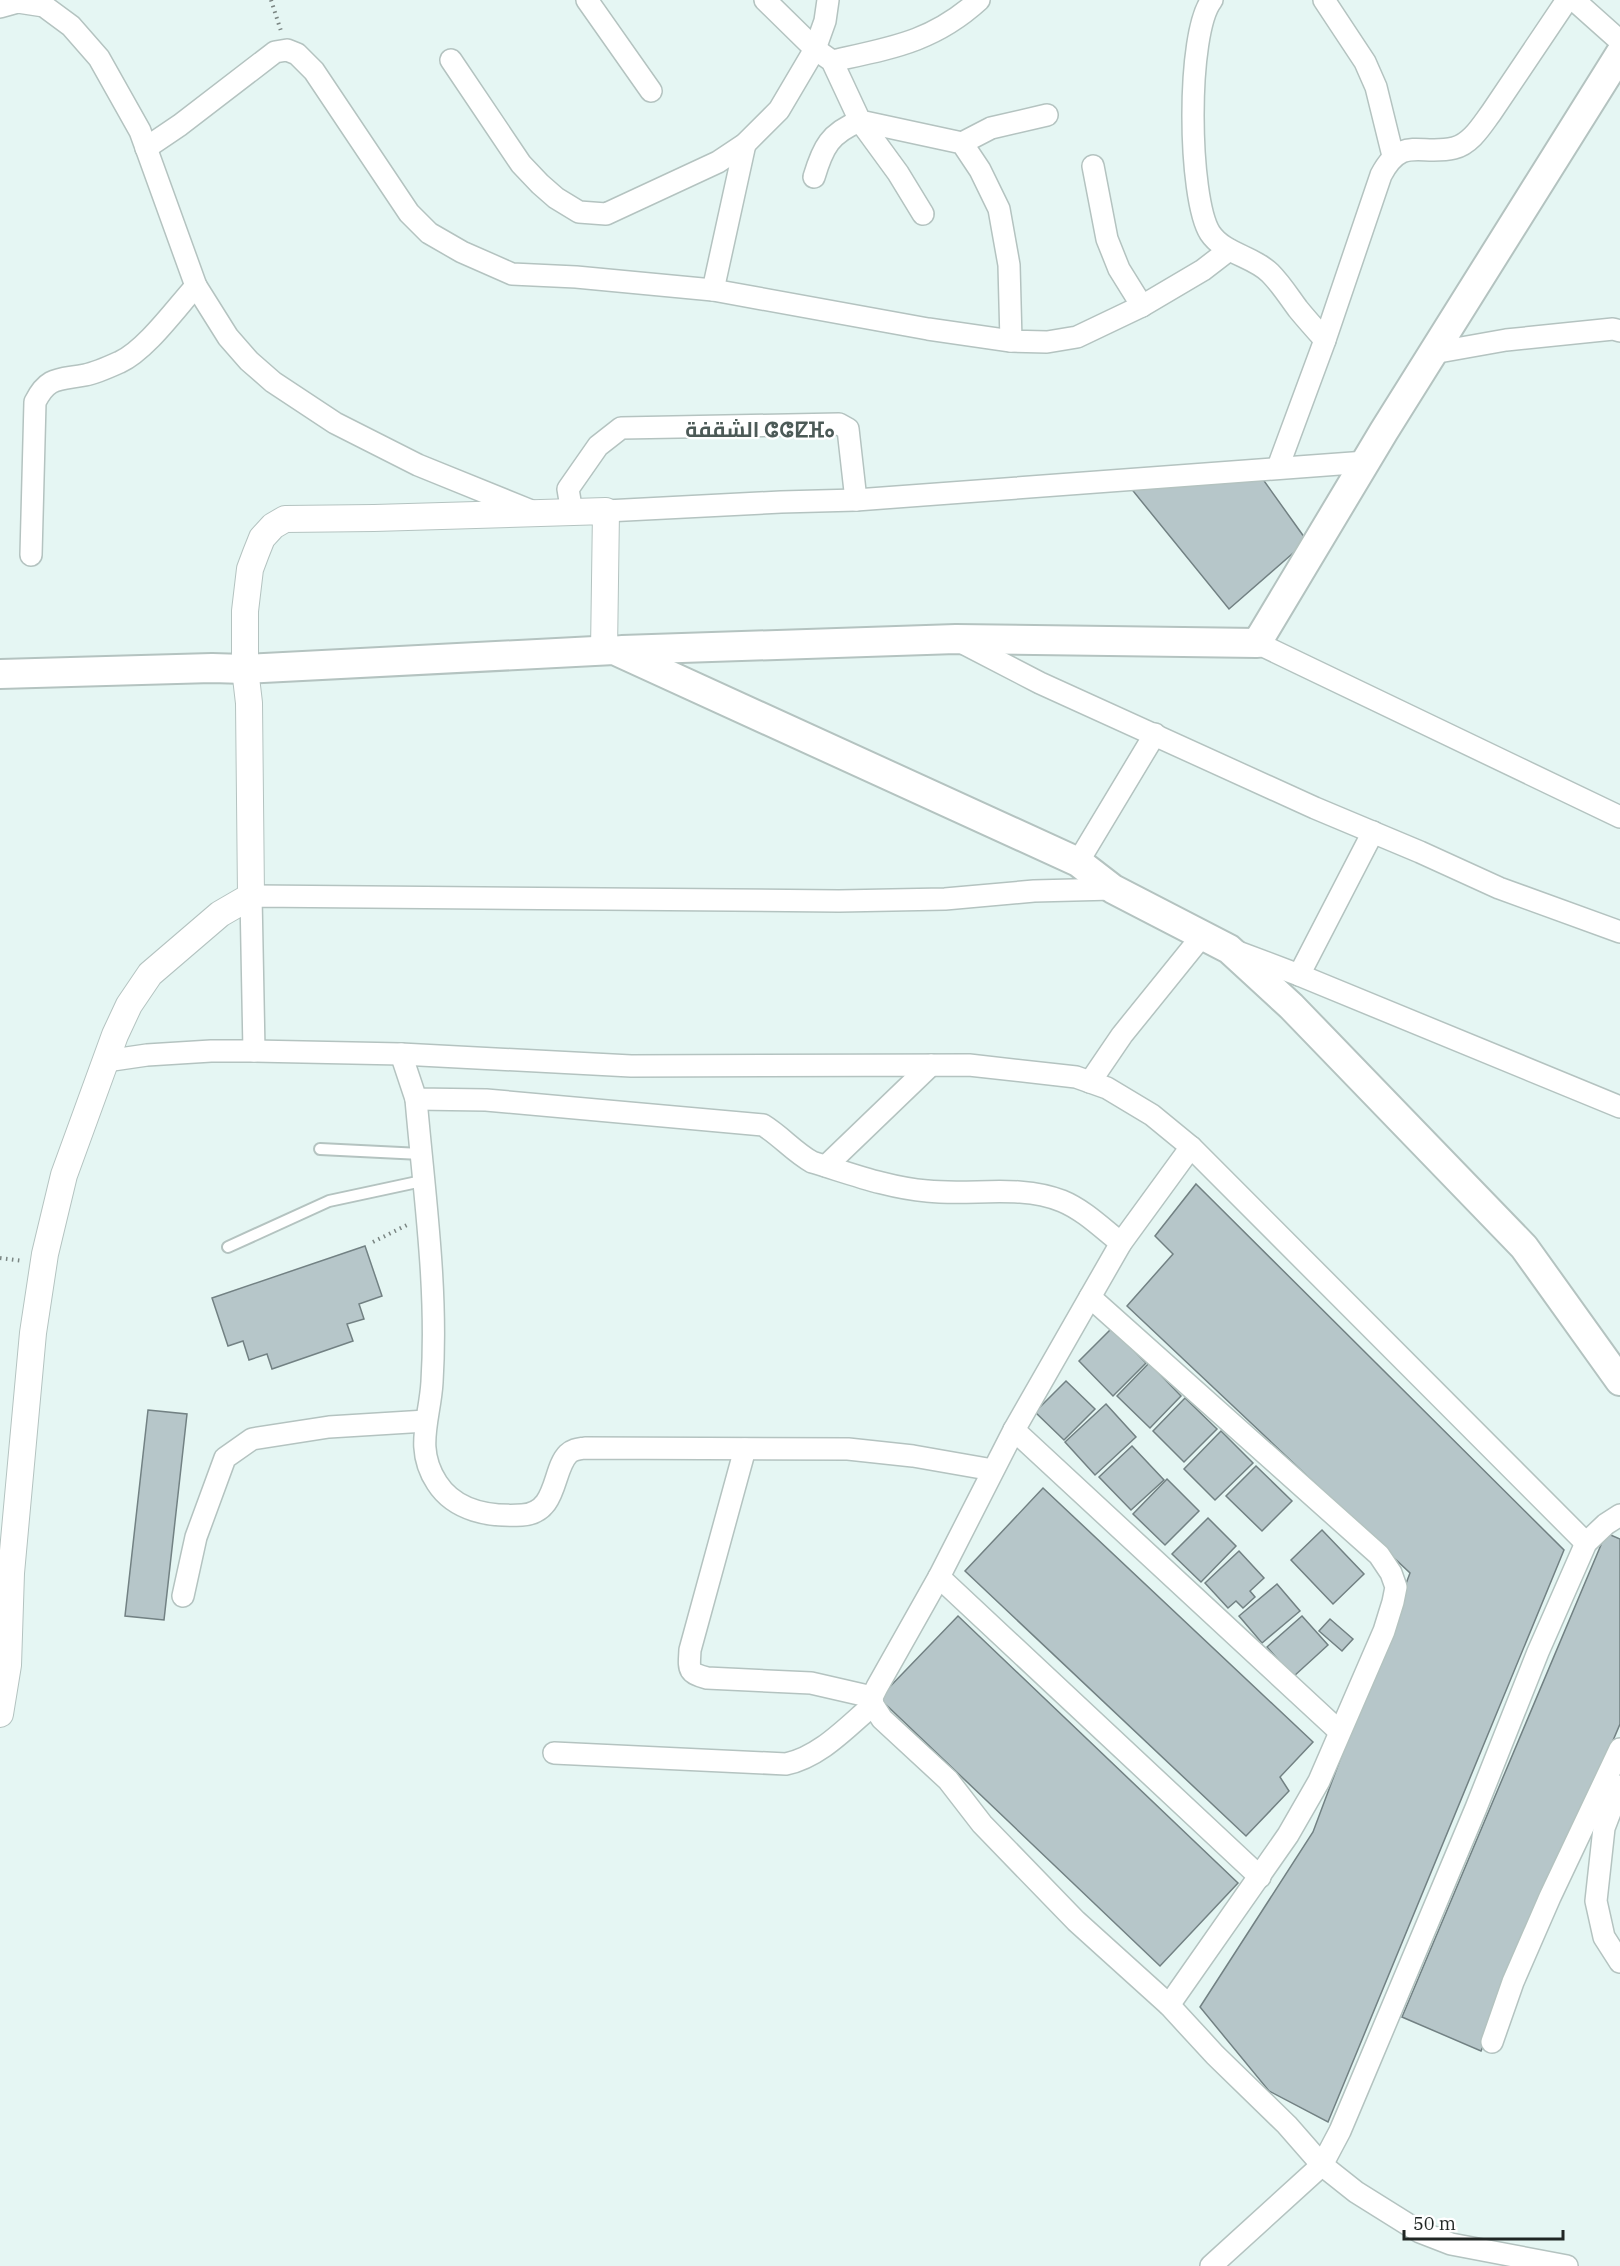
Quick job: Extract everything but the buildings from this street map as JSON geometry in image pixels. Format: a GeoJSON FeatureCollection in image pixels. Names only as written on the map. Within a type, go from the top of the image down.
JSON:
{"type":"FeatureCollection","features":[{"type":"Feature","properties":{"kind":"main road"},"geometry":{"type":"LineString","coordinates":[[0,674],[245,669],[609,650],[956,639],[1257,643],[1432,353],[1620,54]]}},
{"type":"Feature","properties":{"kind":"main road"},"geometry":{"type":"LineString","coordinates":[[609,650],[1078,862],[1113,889],[1229,949],[1291,1005],[1524,1247],[1620,1381]]}},
{"type":"Feature","properties":{"kind":"street"},"geometry":{"type":"LineString","coordinates":[[587,0],[651,91]]}},
{"type":"Feature","properties":{"kind":"street"},"geometry":{"type":"LineString","coordinates":[[765,0],[824,55],[860,121],[898,173],[923,214]]}},
{"type":"Feature","properties":{"kind":"street"},"geometry":{"type":"LineString","coordinates":[[452,60],[521,164],[556,198],[579,212],[606,213],[718,162],[745,144],[778,110],[824,55],[828,0]]}},
{"type":"Feature","properties":{"kind":"street"},"geometry":{"type":"LineString","coordinates":[[824,55],[890,48],[926,37],[979,0]]}},
{"type":"Feature","properties":{"kind":"street"},"geometry":{"type":"LineString","coordinates":[[1212,0],[1201,33],[1193,87],[1194,148],[1200,204],[1210,233],[1229,250],[1248,258],[1269,272],[1325,340]]}},
{"type":"Feature","properties":{"kind":"street"},"geometry":{"type":"LineString","coordinates":[[1324,0],[1365,62],[1376,87],[1393,156]]}},
{"type":"Feature","properties":{"kind":"street"},"geometry":{"type":"LineString","coordinates":[[1278,467],[1325,340],[1381,175],[1393,156],[1400,152],[1456,148],[1468,141],[1486,121],[1567,0]]}},
{"type":"Feature","properties":{"kind":"street"},"geometry":{"type":"LineString","coordinates":[[1574,0],[1620,41]]}},
{"type":"Feature","properties":{"kind":"street"},"geometry":{"type":"LineString","coordinates":[[0,7],[18,3],[44,6],[71,26],[99,58],[140,131],[196,286],[228,337],[249,361],[273,382],[335,423],[418,465],[541,514]]}},
{"type":"Feature","properties":{"kind":"street"},"geometry":{"type":"LineString","coordinates":[[146,148],[223,93],[266,58],[275,52],[287,50],[297,54],[314,71],[409,213],[429,233],[462,252],[512,274],[576,277],[713,290],[928,329],[1011,341],[1047,342],[1077,338],[1142,306],[1203,270],[1229,250]]}},
{"type":"Feature","properties":{"kind":"street"},"geometry":{"type":"LineString","coordinates":[[814,177],[821,154],[830,140],[845,127],[860,121],[962,143],[991,128],[1047,115]]}},
{"type":"Feature","properties":{"kind":"street"},"geometry":{"type":"LineString","coordinates":[[962,143],[981,170],[999,208],[1009,266],[1011,341]]}},
{"type":"Feature","properties":{"kind":"street"},"geometry":{"type":"LineString","coordinates":[[713,290],[745,144]]}},
{"type":"Feature","properties":{"kind":"street"},"geometry":{"type":"LineString","coordinates":[[1093,166],[1107,239],[1119,269],[1142,306]]}},
{"type":"Feature","properties":{"kind":"street"},"geometry":{"type":"LineString","coordinates":[[31,555],[35,402],[42,388],[54,379],[87,374],[122,361],[148,340],[196,286]]}},
{"type":"Feature","properties":{"kind":"street"},"geometry":{"type":"LineString","coordinates":[[1432,353],[1530,338],[1613,329],[1620,331]]}},
{"type":"Feature","properties":{"kind":"street"},"geometry":{"type":"LineString","coordinates":[[572,513],[568,489],[598,446],[621,428],[839,424],[848,429],[856,500]]}},
{"type":"Feature","properties":{"kind":"street"},"geometry":{"type":"LineString","coordinates":[[254,1051],[249,703],[245,669],[245,611],[250,569],[262,538],[273,526],[285,519],[572,513],[856,500],[1366,462]]}},
{"type":"Feature","properties":{"kind":"street"},"geometry":{"type":"LineString","coordinates":[[606,511],[609,650]]}},
{"type":"Feature","properties":{"kind":"street"},"geometry":{"type":"LineString","coordinates":[[956,639],[1040,683],[1315,808],[1499,888],[1620,932]]}},
{"type":"Feature","properties":{"kind":"street"},"geometry":{"type":"LineString","coordinates":[[1257,643],[1620,817]]}},
{"type":"Feature","properties":{"kind":"street"},"geometry":{"type":"LineString","coordinates":[[1078,862],[1155,734]]}},
{"type":"Feature","properties":{"kind":"street"},"geometry":{"type":"LineString","coordinates":[[1299,975],[1373,832]]}},
{"type":"Feature","properties":{"kind":"street"},"geometry":{"type":"LineString","coordinates":[[0,1714],[8,1665],[11,1573],[33,1333],[45,1254],[64,1174],[129,1005],[150,974],[220,914],[251,896],[839,901],[945,899],[1034,891],[1113,889]]}},
{"type":"Feature","properties":{"kind":"street"},"geometry":{"type":"LineString","coordinates":[[1090,1082],[1122,1035],[1202,936]]}},
{"type":"Feature","properties":{"kind":"street"},"geometry":{"type":"LineString","coordinates":[[1229,949],[1299,975],[1620,1107]]}},
{"type":"Feature","properties":{"kind":"street"},"geometry":{"type":"LineString","coordinates":[[106,1061],[147,1055],[254,1051],[401,1054],[631,1066],[969,1065],[1076,1077],[1107,1088],[1152,1114],[1191,1147],[1586,1543]]}},
{"type":"Feature","properties":{"kind":"street"},"geometry":{"type":"LineString","coordinates":[[401,1054],[416,1099],[434,1298],[432,1383],[423,1438],[427,1463],[437,1484],[458,1505],[479,1512],[524,1515],[534,1511],[548,1501],[566,1455],[576,1449],[848,1449],[913,1456],[993,1470]]}},
{"type":"Feature","properties":{"kind":"street"},"geometry":{"type":"LineString","coordinates":[[826,1166],[932,1065]]}},
{"type":"Feature","properties":{"kind":"street"},"geometry":{"type":"LineString","coordinates":[[416,1099],[486,1100],[763,1125],[812,1162],[905,1189],[1033,1192],[1064,1201],[1122,1243]]}},
{"type":"Feature","properties":{"kind":"street"},"geometry":{"type":"LineString","coordinates":[[554,1753],[786,1764],[801,1761],[816,1752],[873,1701],[1014,1430],[1090,1297],[1122,1243],[1191,1147]]}},
{"type":"Feature","properties":{"kind":"street"},"geometry":{"type":"LineString","coordinates":[[1090,1297],[1379,1555],[1391,1573],[1396,1587],[1384,1631],[1320,1781],[1260,1876],[1169,2005]]}},
{"type":"Feature","properties":{"kind":"street"},"geometry":{"type":"LineString","coordinates":[[183,1596],[196,1537],[225,1458],[252,1439],[329,1427],[426,1421]]}},
{"type":"Feature","properties":{"kind":"street"},"geometry":{"type":"LineString","coordinates":[[1014,1430],[1340,1731]]}},
{"type":"Feature","properties":{"kind":"street"},"geometry":{"type":"LineString","coordinates":[[745,1449],[690,1650],[689,1669],[694,1675],[707,1678],[811,1683],[873,1701],[882,1719],[948,1780],[982,1824],[1076,1921],[1169,2005],[1215,2055],[1287,2125],[1322,2165],[1356,2192],[1431,2236],[1451,2244],[1567,2266]]}},
{"type":"Feature","properties":{"kind":"street"},"geometry":{"type":"LineString","coordinates":[[1210,2266],[1322,2165],[1340,2131],[1366,2070],[1476,1808],[1538,1652],[1586,1543],[1606,1524],[1620,1515]]}},
{"type":"Feature","properties":{"kind":"street"},"geometry":{"type":"LineString","coordinates":[[939,1577],[1260,1876]]}},
{"type":"Feature","properties":{"kind":"street"},"geometry":{"type":"LineString","coordinates":[[1492,2042],[1514,1982],[1550,1898],[1620,1749]]}},
{"type":"Feature","properties":{"kind":"street"},"geometry":{"type":"LineString","coordinates":[[1620,1786],[1604,1828],[1596,1901],[1604,1936],[1620,1962]]}},
{"type":"Feature","properties":{"kind":"lane"},"geometry":{"type":"LineString","coordinates":[[320,1149],[420,1154]]}},
{"type":"Feature","properties":{"kind":"lane"},"geometry":{"type":"LineString","coordinates":[[228,1247],[330,1201],[422,1181]]}},
{"type":"Feature","properties":{"kind":"path"},"geometry":{"type":"LineString","coordinates":[[271,0],[287,50]]}},
{"type":"Feature","properties":{"kind":"path"},"geometry":{"type":"LineString","coordinates":[[373,1242],[426,1215]]}},
{"type":"Feature","properties":{"kind":"district","name":"الشقفة ⵛⵛⵇⴼⴰ"},"geometry":{"type":"Point","coordinates":[760,430]}}]}
